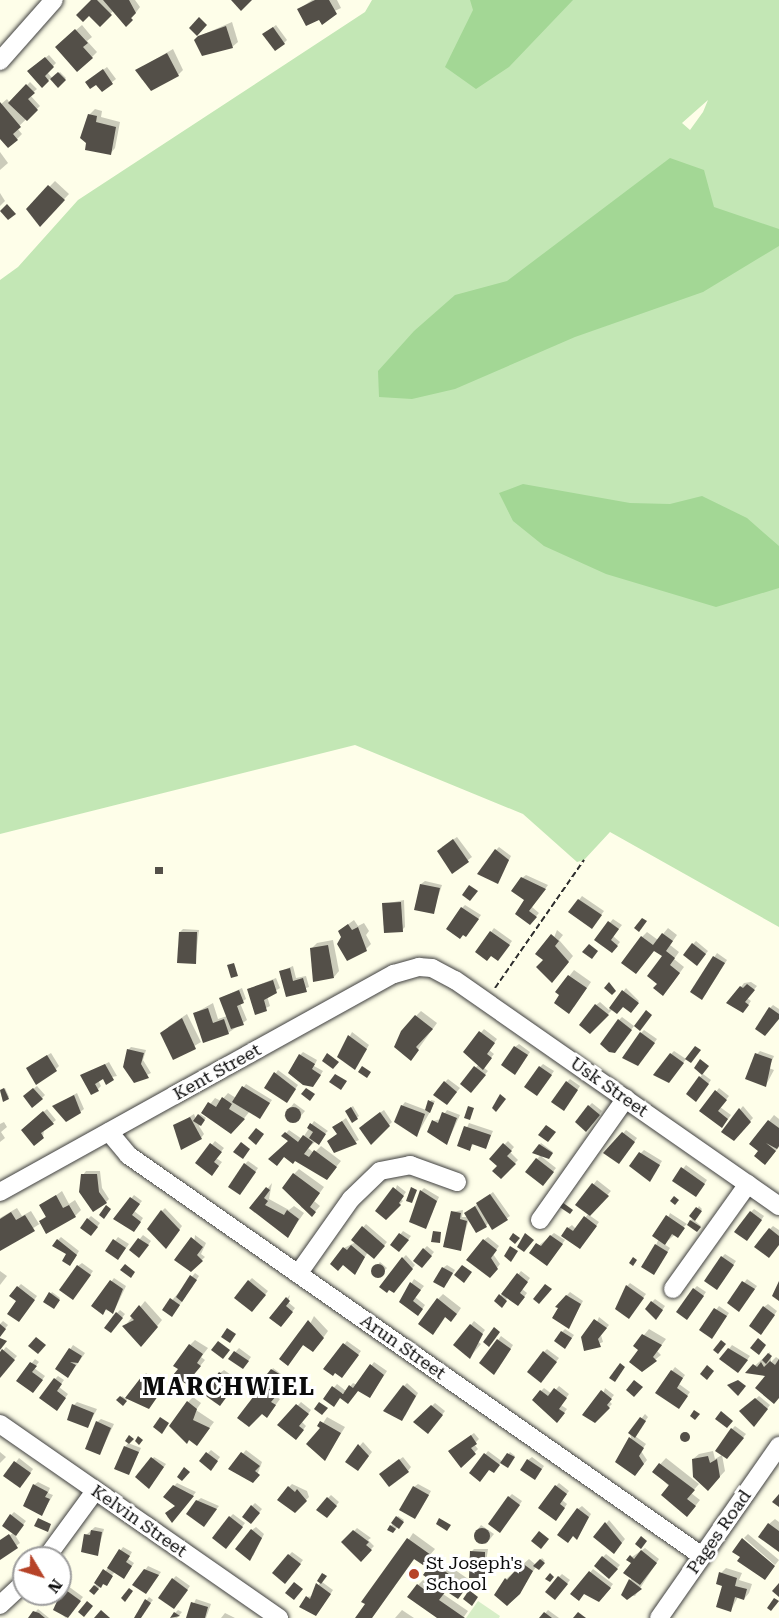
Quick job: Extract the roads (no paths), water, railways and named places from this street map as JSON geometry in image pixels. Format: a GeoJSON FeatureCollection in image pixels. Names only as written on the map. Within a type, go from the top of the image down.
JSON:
{"type":"FeatureCollection","features":[{"type":"Feature","properties":{"kind":"street"},"geometry":{"type":"LineString","coordinates":[[32,0],[34,20]]}},
{"type":"Feature","properties":{"kind":"street"},"geometry":{"type":"LineString","coordinates":[[0,61],[54,0]]}},
{"type":"Feature","properties":{"kind":"street","name":"Kent Street"},"geometry":{"type":"LineString","coordinates":[[0,1192],[394,974],[419,967],[438,970]]}},
{"type":"Feature","properties":{"kind":"street","name":"Usk Street"},"geometry":{"type":"LineString","coordinates":[[438,970],[486,1001],[779,1206]]}},
{"type":"Feature","properties":{"kind":"street"},"geometry":{"type":"LineString","coordinates":[[540,1220],[626,1098]]}},
{"type":"Feature","properties":{"kind":"street","name":"Arun Street"},"geometry":{"type":"LineString","coordinates":[[109,1132],[128,1155],[702,1556]]}},
{"type":"Feature","properties":{"kind":"street"},"geometry":{"type":"LineString","coordinates":[[298,1274],[356,1192],[380,1170],[410,1165],[458,1182]]}},
{"type":"Feature","properties":{"kind":"street"},"geometry":{"type":"LineString","coordinates":[[673,1290],[748,1184]]}},
{"type":"Feature","properties":{"kind":"street","name":"Kelvin Street"},"geometry":{"type":"LineString","coordinates":[[0,1424],[279,1618]]}},
{"type":"Feature","properties":{"kind":"street","name":"Pages Road"},"geometry":{"type":"LineString","coordinates":[[659,1618],[779,1446]]}},
{"type":"Feature","properties":{"kind":"street"},"geometry":{"type":"LineString","coordinates":[[55,1546],[95,1491]]}},
{"type":"Feature","properties":{"kind":"street"},"geometry":{"type":"LineString","coordinates":[[0,1605],[12,1594]]}},
{"type":"Feature","properties":{"kind":"place","name":"St Joseph's School"},"geometry":{"type":"Point","coordinates":[414,1574]}},
{"type":"Feature","properties":{"kind":"district","name":"MARCHWIEL"},"geometry":{"type":"Point","coordinates":[229,1388]}}]}
